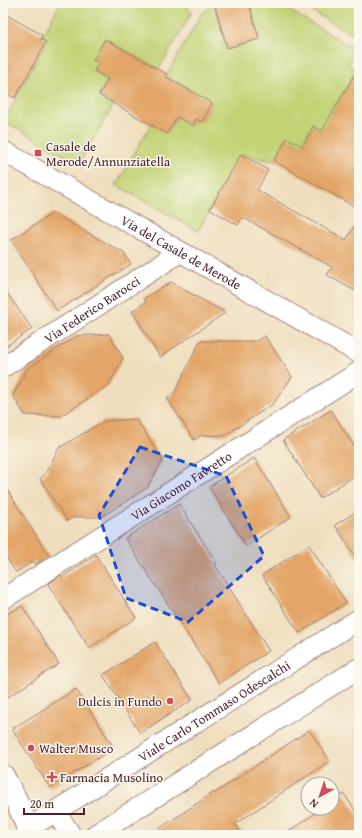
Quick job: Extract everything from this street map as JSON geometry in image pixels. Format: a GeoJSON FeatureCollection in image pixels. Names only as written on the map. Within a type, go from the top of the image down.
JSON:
{"type":"FeatureCollection","features":[{"type":"Feature","properties":{"kind":"main road"},"geometry":{"type":"LineString","coordinates":[[3,776],[30,831]]}},
{"type":"Feature","properties":{"kind":"street","name":"Via del Casale de Merode"},"geometry":{"type":"LineString","coordinates":[[3,151],[359,353]]}},
{"type":"Feature","properties":{"kind":"street","name":"Via Federico Barocci"},"geometry":{"type":"LineString","coordinates":[[3,367],[180,252]]}},
{"type":"Feature","properties":{"kind":"street","name":"Via Giacomo Favretto"},"geometry":{"type":"LineString","coordinates":[[3,599],[359,372]]}},
{"type":"Feature","properties":{"kind":"street","name":"Viale Carlo Tommaso Odescalchi"},"geometry":{"type":"LineString","coordinates":[[30,831],[55,811],[359,619]]}},
{"type":"Feature","properties":{"kind":"street"},"geometry":{"type":"LineString","coordinates":[[95,835],[359,668]]}},
{"type":"Feature","properties":{"kind":"street"},"geometry":{"type":"LineString","coordinates":[[55,811],[71,835]]}},
{"type":"Feature","properties":{"kind":"highlighted area"},"geometry":{"type":"Polygon","coordinates":[[[140,447],[226,476],[264,556],[188,622],[126,598],[99,515],[140,447]]]}},
{"type":"Feature","properties":{"kind":"green space"},"geometry":{"type":"Polygon","coordinates":[[[60,3],[186,3],[192,12],[159,69],[105,39],[94,60],[99,63],[94,71],[108,79],[99,95],[114,104],[79,164],[4,121],[46,42],[41,39],[60,3]]]}},
{"type":"Feature","properties":{"kind":"green space"},"geometry":{"type":"Polygon","coordinates":[[[212,3],[214,3],[227,48],[259,39],[249,3],[277,3],[357,50],[348,65],[357,70],[322,131],[313,126],[302,146],[287,138],[274,161],[241,155],[198,231],[116,185],[151,124],[167,133],[177,117],[193,126],[196,119],[202,122],[212,103],[166,76],[202,13],[206,11],[212,3]]]}},
{"type":"Feature","properties":{"kind":"green space"},"geometry":{"type":"Polygon","coordinates":[[[314,3],[359,3],[359,39],[310,10],[314,3]]]}},
{"type":"Feature","properties":{"kind":"building"},"geometry":{"type":"Polygon","coordinates":[[[214,3],[249,3],[259,39],[227,48],[214,3]]]}},
{"type":"Feature","properties":{"kind":"building"},"geometry":{"type":"Polygon","coordinates":[[[3,13],[42,35],[41,39],[46,42],[15,98],[3,92],[3,13]]]}},
{"type":"Feature","properties":{"kind":"building"},"geometry":{"type":"Polygon","coordinates":[[[105,39],[167,74],[166,77],[212,103],[202,122],[196,119],[193,126],[177,117],[167,134],[99,95],[108,79],[94,71],[99,63],[93,60],[105,39]]]}},
{"type":"Feature","properties":{"kind":"building"},"geometry":{"type":"Polygon","coordinates":[[[359,66],[359,209],[274,161],[287,138],[302,146],[313,126],[322,131],[359,66]]]}},
{"type":"Feature","properties":{"kind":"building"},"geometry":{"type":"Polygon","coordinates":[[[241,154],[268,170],[257,190],[346,240],[359,218],[359,293],[327,275],[332,267],[242,217],[238,225],[210,209],[241,154]]]}},
{"type":"Feature","properties":{"kind":"building"},"geometry":{"type":"Polygon","coordinates":[[[53,213],[124,253],[131,264],[57,311],[11,240],[53,213]]]}},
{"type":"Feature","properties":{"kind":"building"},"geometry":{"type":"Polygon","coordinates":[[[171,282],[225,313],[160,357],[132,311],[146,302],[144,298],[171,282]]]}},
{"type":"Feature","properties":{"kind":"building"},"geometry":{"type":"Polygon","coordinates":[[[3,287],[32,329],[3,348],[3,287]]]}},
{"type":"Feature","properties":{"kind":"building"},"geometry":{"type":"Polygon","coordinates":[[[109,334],[123,358],[109,385],[61,416],[25,415],[13,396],[27,369],[76,336],[109,334]]]}},
{"type":"Feature","properties":{"kind":"building"},"geometry":{"type":"Polygon","coordinates":[[[265,336],[292,377],[273,404],[224,436],[202,435],[194,440],[167,398],[175,392],[200,341],[256,341],[265,336]]]}},
{"type":"Feature","properties":{"kind":"building"},"geometry":{"type":"Polygon","coordinates":[[[331,410],[359,454],[359,473],[320,498],[283,440],[331,410]]]}},
{"type":"Feature","properties":{"kind":"building"},"geometry":{"type":"Polygon","coordinates":[[[136,419],[163,460],[147,488],[101,517],[74,517],[67,521],[40,479],[45,474],[59,448],[104,421],[136,419]]]}},
{"type":"Feature","properties":{"kind":"building"},"geometry":{"type":"Polygon","coordinates":[[[254,458],[291,517],[246,546],[209,487],[254,458]]]}},
{"type":"Feature","properties":{"kind":"building"},"geometry":{"type":"Polygon","coordinates":[[[3,483],[49,556],[36,564],[34,561],[16,572],[3,553],[3,483]]]}},
{"type":"Feature","properties":{"kind":"building"},"geometry":{"type":"Polygon","coordinates":[[[179,504],[269,651],[219,683],[125,538],[179,504]]]}},
{"type":"Feature","properties":{"kind":"building"},"geometry":{"type":"Polygon","coordinates":[[[359,510],[359,562],[335,525],[359,510]]]}},
{"type":"Feature","properties":{"kind":"building"},"geometry":{"type":"Polygon","coordinates":[[[309,545],[346,603],[299,633],[262,575],[309,545]]]}},
{"type":"Feature","properties":{"kind":"building"},"geometry":{"type":"Polygon","coordinates":[[[96,555],[136,618],[89,648],[48,584],[61,575],[62,577],[96,555]]]}},
{"type":"Feature","properties":{"kind":"building"},"geometry":{"type":"Polygon","coordinates":[[[22,606],[59,664],[3,700],[3,616],[22,606]]]}},
{"type":"Feature","properties":{"kind":"building"},"geometry":{"type":"Polygon","coordinates":[[[155,642],[192,700],[140,733],[103,675],[155,642]]]}},
{"type":"Feature","properties":{"kind":"building"},"geometry":{"type":"Polygon","coordinates":[[[76,689],[114,748],[50,788],[12,729],[76,689]]]}},
{"type":"Feature","properties":{"kind":"building"},"geometry":{"type":"Polygon","coordinates":[[[309,730],[330,761],[307,776],[300,776],[300,781],[235,824],[243,835],[150,835],[214,792],[215,793],[309,730]]]}},
{"type":"Feature","properties":{"kind":"building"},"geometry":{"type":"Polygon","coordinates":[[[344,794],[359,816],[359,835],[283,835],[311,816],[340,816],[340,797],[344,794]]]}},
{"type":"Feature","properties":{"kind":"place","name":"Casale de Merode/Annunziatella"},"geometry":{"type":"Point","coordinates":[38,153]}},
{"type":"Feature","properties":{"kind":"place","name":"Dulcis in Fundo"},"geometry":{"type":"Point","coordinates":[170,701]}},
{"type":"Feature","properties":{"kind":"place","name":"Walter Musco"},"geometry":{"type":"Point","coordinates":[31,748]}},
{"type":"Feature","properties":{"kind":"place","name":"Farmacia Musolino"},"geometry":{"type":"Point","coordinates":[52,777]}}]}
